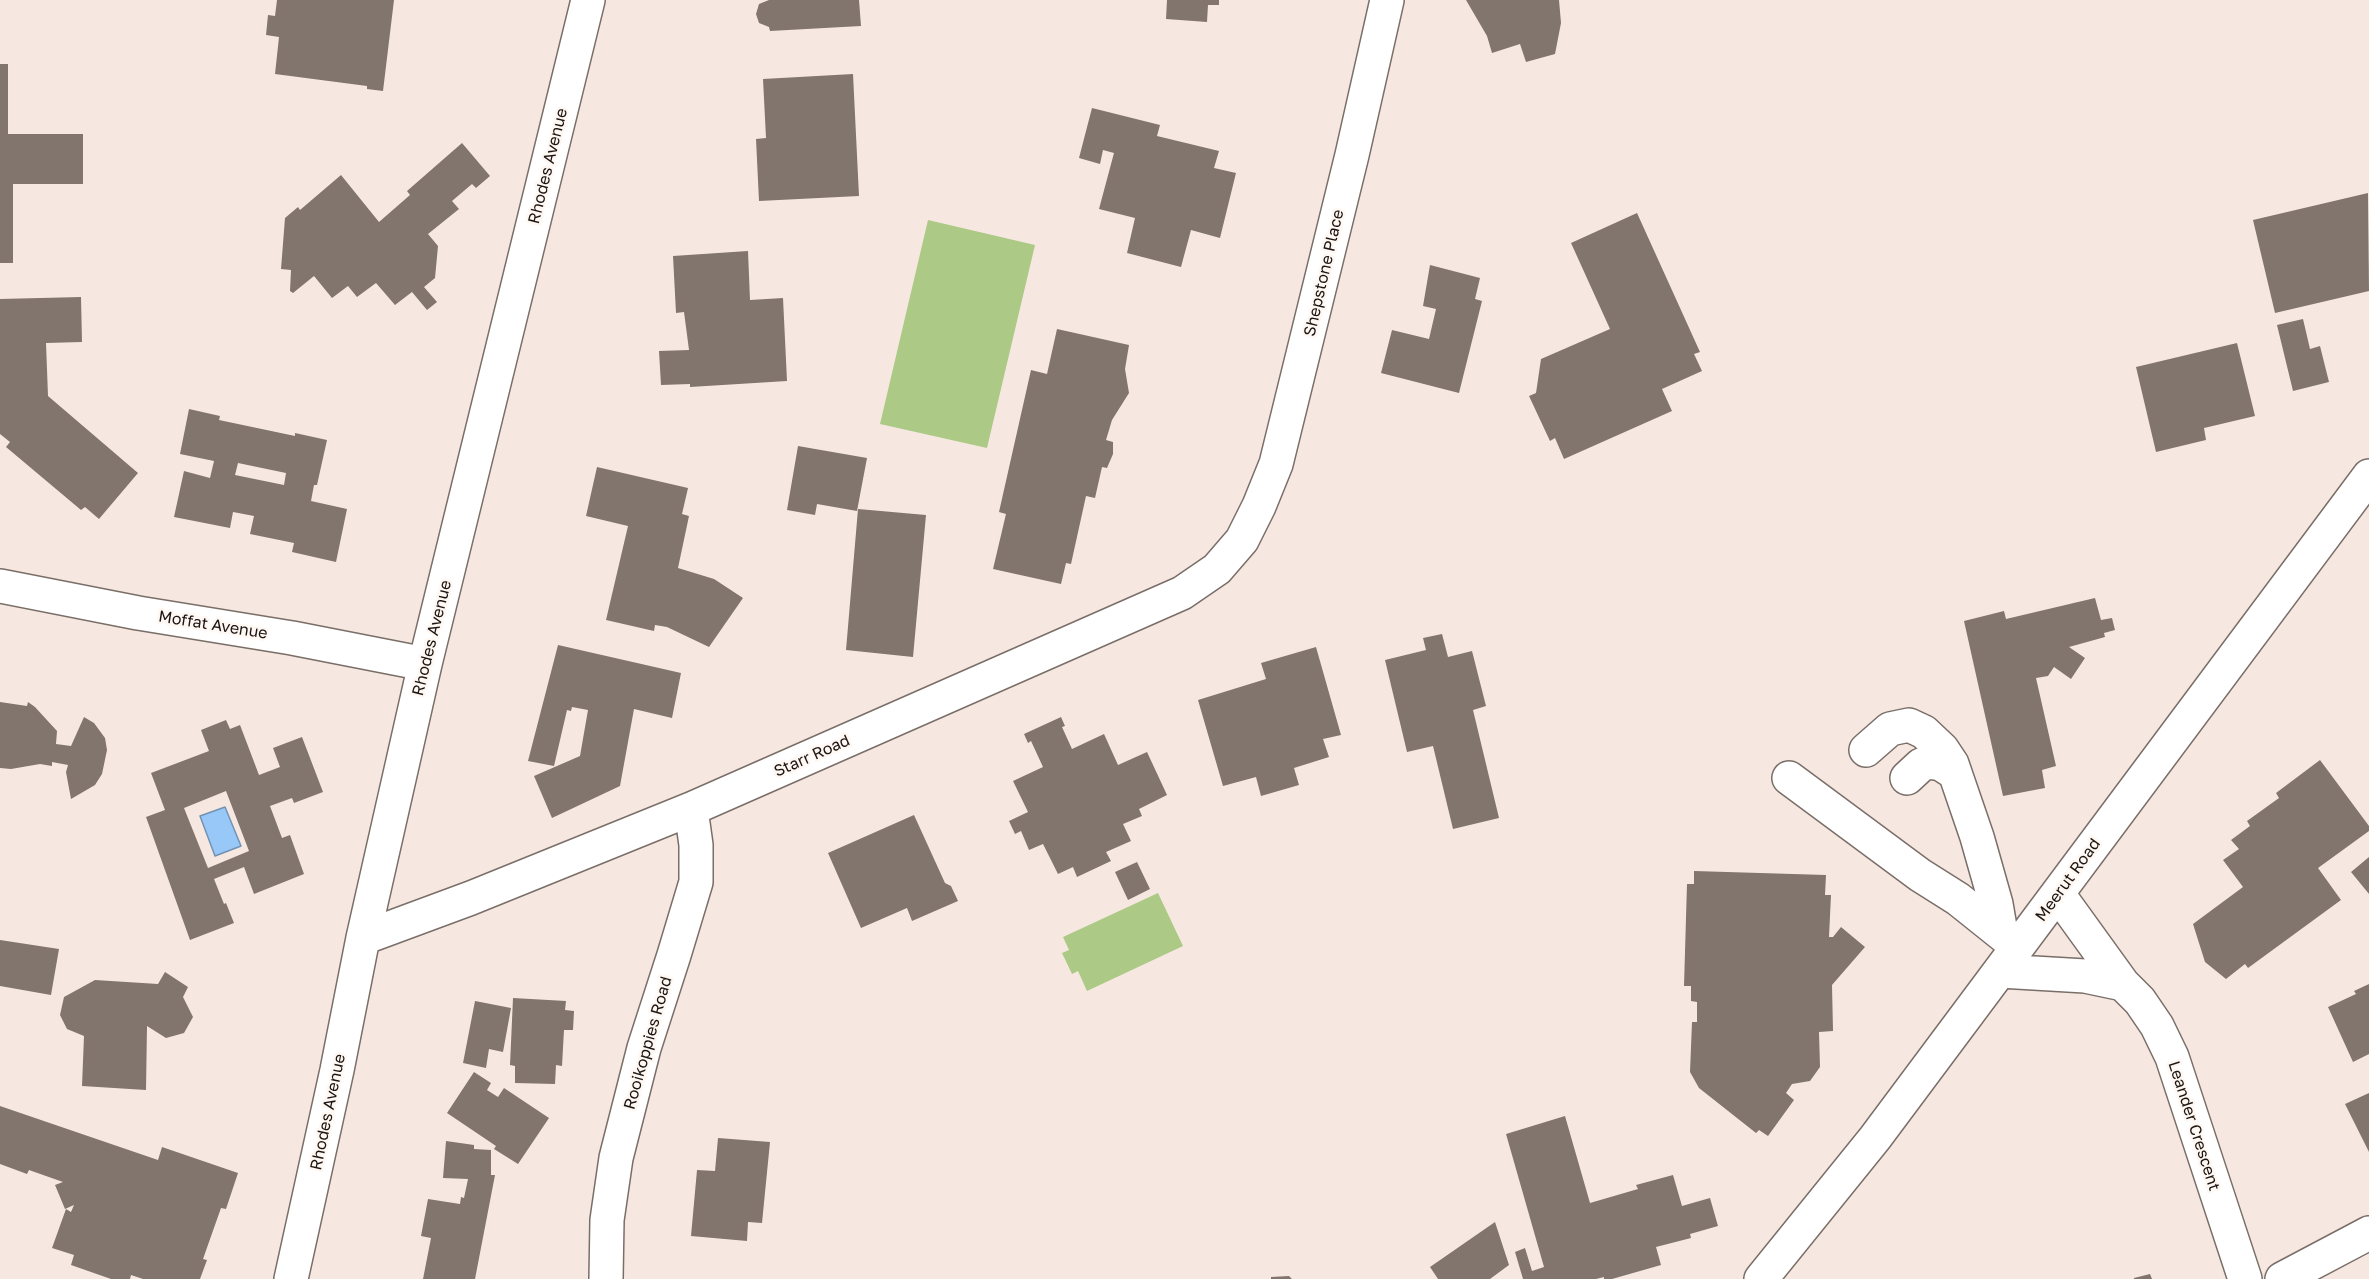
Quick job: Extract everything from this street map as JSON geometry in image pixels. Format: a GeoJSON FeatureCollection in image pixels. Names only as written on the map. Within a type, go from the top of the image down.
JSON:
{"type":"FeatureCollection","features":[{"type":"Feature","properties":{"kind":"street","name":"Rhodes Avenue"},"geometry":{"type":"LineString","coordinates":[[291,1279],[337,1070],[363,938],[425,664],[588,0]]}},
{"type":"Feature","properties":{"kind":"street","name":"Shepstone Place"},"geometry":{"type":"LineString","coordinates":[[1242,540],[1276,464],[1347,178],[1387,0]]}},
{"type":"Feature","properties":{"kind":"street","name":"Meerut Road"},"geometry":{"type":"LineString","coordinates":[[1774,1275],[1875,1138],[2007,951],[2058,894],[2369,477]]}},
{"type":"Feature","properties":{"kind":"street","name":"Starr Road"},"geometry":{"type":"LineString","coordinates":[[363,938],[471,898],[691,809],[1182,593],[1218,569],[1242,540]]}},
{"type":"Feature","properties":{"kind":"street","name":"Moffat Avenue"},"geometry":{"type":"LineString","coordinates":[[0,586],[425,664]]}},
{"type":"Feature","properties":{"kind":"street"},"geometry":{"type":"LineString","coordinates":[[1866,750],[1890,729],[1898,726],[1915,726],[1942,749],[1955,773],[1977,837],[2007,951]]}},
{"type":"Feature","properties":{"kind":"street"},"geometry":{"type":"LineString","coordinates":[[1907,778],[1921,765],[1929,762],[1941,764],[1955,773]]}},
{"type":"Feature","properties":{"kind":"street"},"geometry":{"type":"LineString","coordinates":[[1789,778],[1920,875],[1958,899],[2007,951],[2085,976],[2123,984]]}},
{"type":"Feature","properties":{"kind":"street","name":"Rooikoppies Road"},"geometry":{"type":"LineString","coordinates":[[606,1279],[607,1220],[616,1158],[644,1048],[696,882],[696,844],[691,809]]}},
{"type":"Feature","properties":{"kind":"street","name":"Leander Crescent"},"geometry":{"type":"LineString","coordinates":[[2058,894],[2123,984],[2140,1001],[2157,1026],[2172,1057],[2245,1279]]}},
{"type":"Feature","properties":{"kind":"street"},"geometry":{"type":"LineString","coordinates":[[2283,1279],[2369,1233]]}},
{"type":"Feature","properties":{"kind":"green space"},"geometry":{"type":"Polygon","coordinates":[[[928,220],[1035,245],[987,448],[880,424],[928,220]]]}},
{"type":"Feature","properties":{"kind":"green space"},"geometry":{"type":"Polygon","coordinates":[[[1158,893],[1183,946],[1087,991],[1078,971],[1072,974],[1062,953],[1069,950],[1063,937],[1158,893]]]}},
{"type":"Feature","properties":{"kind":"water"},"geometry":{"type":"Polygon","coordinates":[[[225,807],[241,846],[215,856],[200,816],[225,807]]]}},
{"type":"Feature","properties":{"kind":"building"},"geometry":{"type":"Polygon","coordinates":[[[277,0],[394,0],[383,91],[367,89],[367,86],[275,74],[279,37],[266,35],[268,15],[275,16],[277,0]]]}},
{"type":"Feature","properties":{"kind":"building"},"geometry":{"type":"Polygon","coordinates":[[[769,0],[859,0],[861,26],[770,31],[769,27],[759,23],[756,14],[759,4],[769,0]]]}},
{"type":"Feature","properties":{"kind":"building"},"geometry":{"type":"Polygon","coordinates":[[[1167,0],[1219,0],[1219,5],[1208,5],[1207,22],[1166,19],[1167,0]]]}},
{"type":"Feature","properties":{"kind":"building"},"geometry":{"type":"Polygon","coordinates":[[[1466,0],[1559,0],[1561,23],[1555,54],[1526,62],[1520,44],[1492,53],[1487,36],[1466,0]]]}},
{"type":"Feature","properties":{"kind":"building"},"geometry":{"type":"Polygon","coordinates":[[[0,64],[8,64],[8,134],[83,134],[83,184],[13,184],[13,263],[0,263],[0,64]]]}},
{"type":"Feature","properties":{"kind":"building"},"geometry":{"type":"Polygon","coordinates":[[[853,74],[859,196],[759,201],[756,139],[766,138],[763,79],[853,74]]]}},
{"type":"Feature","properties":{"kind":"building"},"geometry":{"type":"Polygon","coordinates":[[[1092,108],[1160,125],[1157,136],[1219,151],[1214,168],[1236,173],[1220,238],[1191,230],[1181,267],[1127,253],[1135,218],[1099,209],[1114,153],[1103,150],[1100,164],[1079,158],[1092,108]]]}},
{"type":"Feature","properties":{"kind":"building"},"geometry":{"type":"Polygon","coordinates":[[[462,143],[490,176],[476,188],[472,184],[452,201],[459,209],[428,234],[438,246],[435,278],[424,287],[437,302],[427,310],[412,292],[395,305],[376,283],[357,297],[348,286],[332,298],[314,276],[293,293],[290,291],[291,270],[281,269],[285,218],[298,207],[300,210],[341,175],[379,222],[410,195],[407,191],[462,143]]]}},
{"type":"Feature","properties":{"kind":"building"},"geometry":{"type":"Polygon","coordinates":[[[2368,193],[2369,291],[2275,313],[2253,220],[2368,193]]]}},
{"type":"Feature","properties":{"kind":"building"},"geometry":{"type":"Polygon","coordinates":[[[1637,213],[1700,352],[1694,354],[1702,371],[1662,389],[1672,411],[1564,459],[1555,438],[1550,441],[1529,396],[1536,393],[1541,359],[1610,329],[1571,243],[1637,213]]]}},
{"type":"Feature","properties":{"kind":"building"},"geometry":{"type":"Polygon","coordinates":[[[748,251],[750,300],[783,298],[787,381],[690,387],[690,384],[661,385],[659,351],[689,350],[684,312],[676,313],[673,256],[748,251]]]}},
{"type":"Feature","properties":{"kind":"building"},"geometry":{"type":"Polygon","coordinates":[[[1430,265],[1480,278],[1475,299],[1482,301],[1459,393],[1381,373],[1392,330],[1429,339],[1436,309],[1423,306],[1430,265]]]}},
{"type":"Feature","properties":{"kind":"building"},"geometry":{"type":"Polygon","coordinates":[[[81,297],[82,342],[46,343],[48,396],[138,473],[99,519],[85,507],[81,510],[6,447],[10,442],[0,434],[0,299],[81,297]]]}},
{"type":"Feature","properties":{"kind":"building"},"geometry":{"type":"Polygon","coordinates":[[[2303,319],[2310,349],[2320,346],[2329,382],[2293,391],[2277,325],[2303,319]]]}},
{"type":"Feature","properties":{"kind":"building"},"geometry":{"type":"Polygon","coordinates":[[[1057,329],[1129,345],[1125,369],[1129,393],[1112,420],[1106,440],[1113,442],[1113,454],[1107,468],[1102,467],[1095,498],[1086,496],[1071,564],[1066,563],[1061,584],[993,569],[1006,514],[999,512],[1031,370],[1047,374],[1057,329]]]}},
{"type":"Feature","properties":{"kind":"building"},"geometry":{"type":"Polygon","coordinates":[[[2237,343],[2255,416],[2204,428],[2206,440],[2156,452],[2136,367],[2237,343]]]}},
{"type":"Feature","properties":{"kind":"building"},"geometry":{"type":"Polygon","coordinates":[[[189,409],[220,416],[219,420],[295,436],[295,433],[327,440],[311,501],[347,509],[336,562],[292,552],[294,543],[250,534],[254,516],[233,512],[230,528],[174,517],[184,471],[210,478],[214,461],[180,454],[189,409]],[[238,463],[235,475],[284,485],[286,473],[238,463]]]}},
{"type":"Feature","properties":{"kind":"building"},"geometry":{"type":"Polygon","coordinates":[[[798,446],[867,458],[857,511],[817,504],[815,515],[787,510],[798,446]]]}},
{"type":"Feature","properties":{"kind":"building"},"geometry":{"type":"Polygon","coordinates":[[[597,467],[688,488],[682,514],[689,516],[678,568],[714,579],[743,598],[709,647],[667,627],[655,625],[654,631],[606,620],[628,526],[586,516],[597,467]]]}},
{"type":"Feature","properties":{"kind":"building"},"geometry":{"type":"Polygon","coordinates":[[[858,509],[926,515],[913,657],[846,650],[858,509]]]}},
{"type":"Feature","properties":{"kind":"building"},"geometry":{"type":"Polygon","coordinates":[[[2095,598],[2101,620],[2112,618],[2115,630],[2104,633],[2105,637],[2069,647],[2085,658],[2071,679],[2054,667],[2048,676],[2036,678],[2056,766],[2042,770],[2045,788],[2003,796],[1964,621],[2004,611],[2006,619],[2095,598]]]}},
{"type":"Feature","properties":{"kind":"building"},"geometry":{"type":"Polygon","coordinates":[[[1442,634],[1448,657],[1472,651],[1486,706],[1473,710],[1499,818],[1453,829],[1433,746],[1407,752],[1385,660],[1426,650],[1423,638],[1442,634]]]}},
{"type":"Feature","properties":{"kind":"building"},"geometry":{"type":"Polygon","coordinates":[[[558,645],[681,673],[672,718],[634,709],[620,786],[552,818],[534,776],[580,756],[588,710],[572,707],[571,711],[567,710],[554,766],[528,761],[558,645]]]}},
{"type":"Feature","properties":{"kind":"building"},"geometry":{"type":"Polygon","coordinates":[[[1316,647],[1341,735],[1323,739],[1329,757],[1294,768],[1299,785],[1261,796],[1256,777],[1223,786],[1198,700],[1266,679],[1261,663],[1316,647]]]}},
{"type":"Feature","properties":{"kind":"building"},"geometry":{"type":"Polygon","coordinates":[[[0,702],[27,706],[28,702],[35,707],[57,731],[56,744],[71,746],[84,717],[94,723],[105,738],[107,750],[102,774],[95,785],[71,799],[66,772],[68,765],[52,762],[52,766],[40,764],[11,769],[0,768],[0,702]]]}},
{"type":"Feature","properties":{"kind":"building"},"geometry":{"type":"Polygon","coordinates":[[[1061,717],[1065,726],[1062,727],[1072,749],[1104,734],[1118,765],[1147,752],[1167,795],[1139,809],[1142,816],[1123,824],[1131,841],[1106,852],[1111,861],[1077,877],[1073,867],[1058,874],[1043,844],[1029,850],[1021,831],[1015,834],[1009,821],[1028,812],[1013,781],[1043,767],[1031,741],[1028,743],[1024,734],[1061,717]]]}},
{"type":"Feature","properties":{"kind":"building"},"geometry":{"type":"Polygon","coordinates":[[[226,720],[230,729],[240,725],[259,775],[280,767],[273,748],[302,737],[323,792],[294,803],[292,798],[270,806],[282,838],[290,835],[304,874],[254,894],[244,867],[214,879],[234,923],[190,940],[146,817],[165,810],[151,773],[209,751],[201,730],[226,720]],[[226,791],[184,808],[208,868],[249,851],[226,791]]]}},
{"type":"Feature","properties":{"kind":"building"},"geometry":{"type":"Polygon","coordinates":[[[2320,760],[2369,826],[2369,831],[2318,868],[2341,900],[2248,968],[2245,964],[2226,979],[2205,962],[2193,924],[2243,887],[2223,860],[2239,849],[2231,840],[2250,826],[2247,821],[2279,798],[2276,793],[2320,760]]]}},
{"type":"Feature","properties":{"kind":"building"},"geometry":{"type":"Polygon","coordinates":[[[914,815],[945,883],[951,886],[958,901],[912,921],[907,908],[861,928],[828,853],[914,815]]]}},
{"type":"Feature","properties":{"kind":"building"},"geometry":{"type":"Polygon","coordinates":[[[2369,857],[2369,894],[2351,872],[2369,857]]]}},
{"type":"Feature","properties":{"kind":"building"},"geometry":{"type":"Polygon","coordinates":[[[1137,862],[1150,889],[1128,900],[1115,872],[1137,862]]]}},
{"type":"Feature","properties":{"kind":"building"},"geometry":{"type":"Polygon","coordinates":[[[1694,871],[1826,875],[1825,895],[1831,895],[1829,937],[1833,937],[1841,927],[1865,947],[1832,985],[1833,1031],[1819,1032],[1820,1067],[1810,1081],[1792,1084],[1786,1093],[1794,1100],[1768,1136],[1759,1130],[1756,1133],[1699,1088],[1690,1072],[1692,1022],[1697,1022],[1697,1002],[1691,1001],[1691,986],[1684,986],[1687,884],[1694,884],[1694,871]]]}},
{"type":"Feature","properties":{"kind":"building"},"geometry":{"type":"Polygon","coordinates":[[[0,940],[59,949],[51,995],[0,986],[0,940]]]}},
{"type":"Feature","properties":{"kind":"building"},"geometry":{"type":"Polygon","coordinates":[[[165,972],[188,987],[183,997],[193,1017],[184,1033],[166,1038],[147,1026],[146,1090],[82,1086],[84,1036],[67,1029],[60,1015],[64,997],[95,980],[158,984],[165,972]]]}},
{"type":"Feature","properties":{"kind":"building"},"geometry":{"type":"Polygon","coordinates":[[[2369,984],[2369,1054],[2353,1062],[2328,1007],[2356,994],[2354,991],[2369,984]]]}},
{"type":"Feature","properties":{"kind":"building"},"geometry":{"type":"Polygon","coordinates":[[[513,998],[566,1001],[565,1010],[574,1011],[573,1030],[564,1030],[562,1066],[556,1065],[555,1084],[515,1083],[515,1066],[510,1065],[513,998]]]}},
{"type":"Feature","properties":{"kind":"building"},"geometry":{"type":"Polygon","coordinates":[[[475,1001],[511,1008],[503,1052],[489,1049],[486,1068],[463,1063],[475,1001]]]}},
{"type":"Feature","properties":{"kind":"building"},"geometry":{"type":"Polygon","coordinates":[[[474,1072],[491,1083],[487,1090],[498,1097],[504,1088],[549,1118],[518,1164],[494,1149],[496,1146],[447,1113],[474,1072]]]}},
{"type":"Feature","properties":{"kind":"building"},"geometry":{"type":"Polygon","coordinates":[[[2369,1093],[2369,1152],[2345,1104],[2369,1093]]]}},
{"type":"Feature","properties":{"kind":"building"},"geometry":{"type":"Polygon","coordinates":[[[0,1106],[158,1160],[162,1147],[238,1173],[226,1209],[221,1208],[203,1259],[207,1260],[200,1279],[143,1279],[131,1275],[130,1279],[111,1279],[71,1265],[74,1255],[52,1248],[66,1209],[71,1212],[74,1205],[65,1209],[55,1185],[63,1182],[29,1170],[27,1174],[0,1164],[0,1106]]]}},
{"type":"Feature","properties":{"kind":"building"},"geometry":{"type":"Polygon","coordinates":[[[1565,1116],[1590,1203],[1638,1189],[1636,1185],[1673,1175],[1682,1206],[1710,1198],[1718,1226],[1690,1234],[1691,1238],[1656,1247],[1661,1265],[1612,1279],[1604,1279],[1604,1277],[1596,1279],[1523,1279],[1515,1252],[1525,1248],[1532,1271],[1544,1267],[1506,1134],[1565,1116]]]}},
{"type":"Feature","properties":{"kind":"building"},"geometry":{"type":"Polygon","coordinates":[[[718,1138],[770,1142],[762,1223],[748,1222],[747,1241],[691,1236],[697,1170],[715,1171],[718,1138]]]}},
{"type":"Feature","properties":{"kind":"building"},"geometry":{"type":"Polygon","coordinates":[[[446,1141],[474,1145],[474,1149],[491,1150],[491,1175],[495,1175],[475,1279],[423,1279],[431,1238],[421,1236],[428,1199],[460,1204],[461,1197],[464,1198],[468,1179],[443,1178],[446,1141]]]}},
{"type":"Feature","properties":{"kind":"building"},"geometry":{"type":"Polygon","coordinates":[[[1495,1222],[1509,1265],[1490,1279],[1438,1279],[1430,1267],[1495,1222]]]}},
{"type":"Feature","properties":{"kind":"building"},"geometry":{"type":"Polygon","coordinates":[[[2150,1274],[2152,1279],[2134,1279],[2134,1278],[2150,1274]]]}},
{"type":"Feature","properties":{"kind":"building"},"geometry":{"type":"Polygon","coordinates":[[[1289,1276],[1292,1279],[1271,1279],[1271,1277],[1289,1276]]]}}]}
